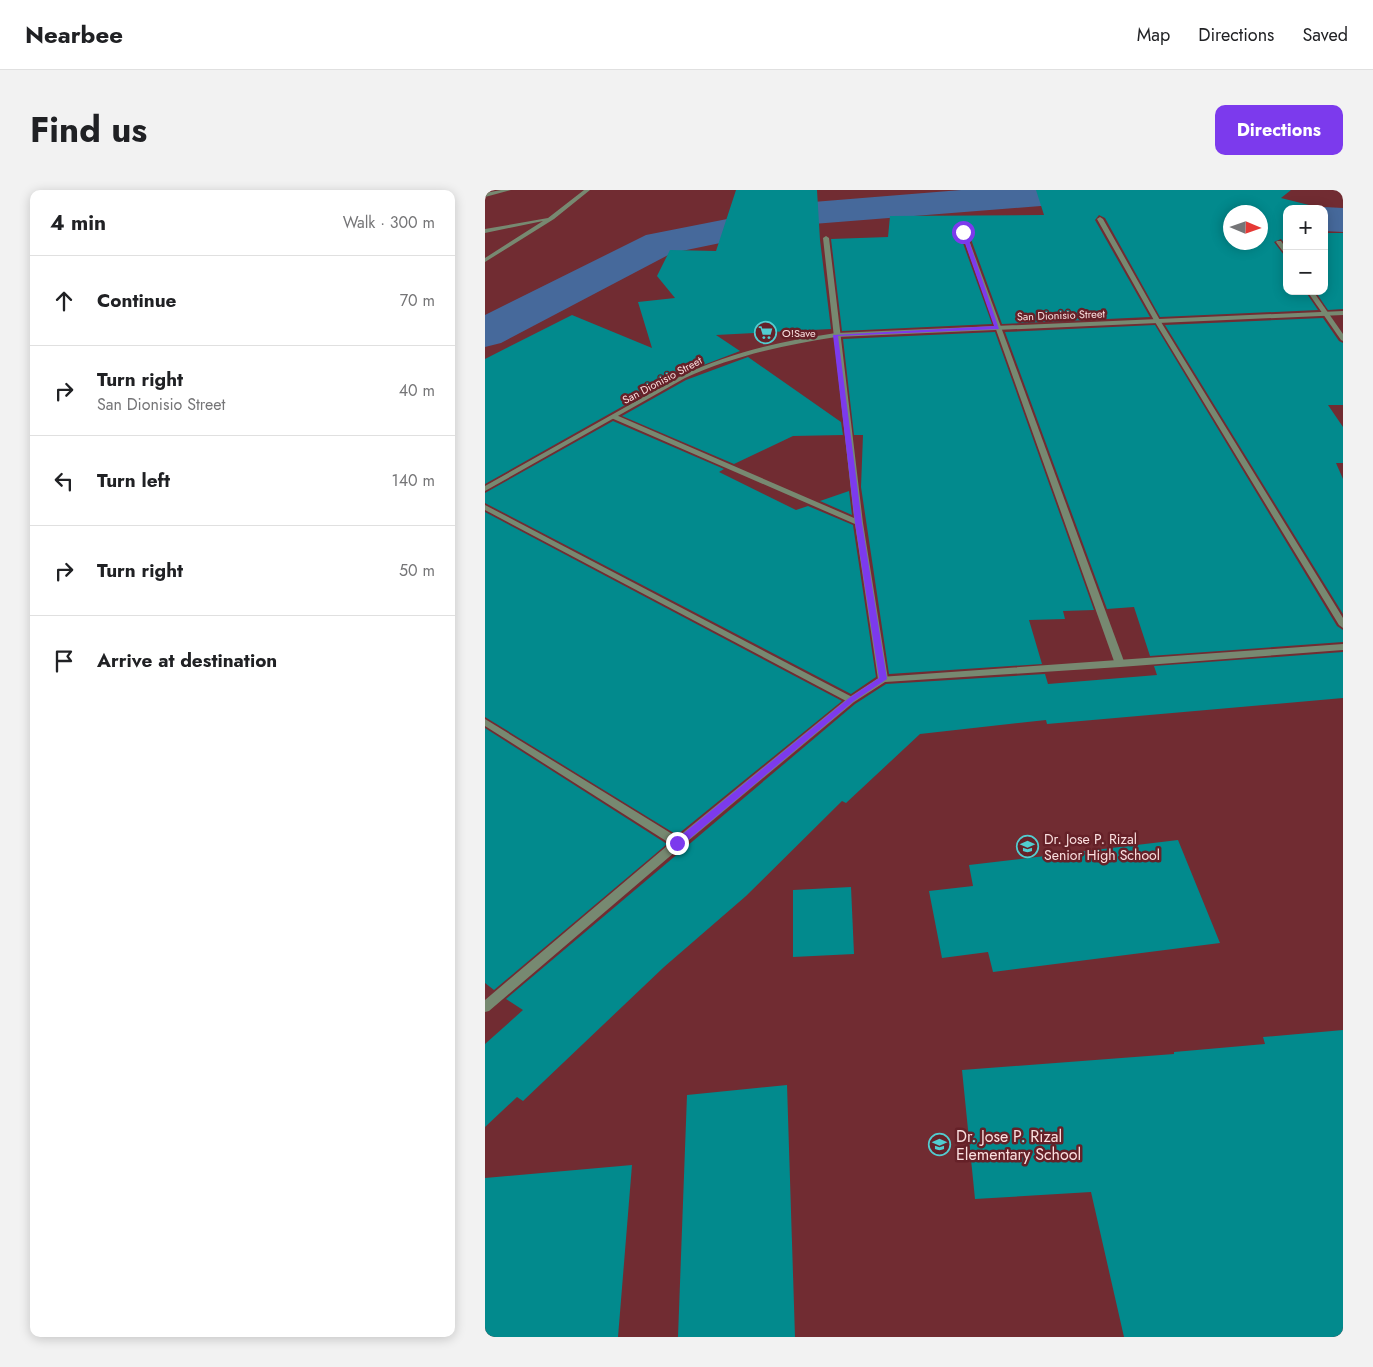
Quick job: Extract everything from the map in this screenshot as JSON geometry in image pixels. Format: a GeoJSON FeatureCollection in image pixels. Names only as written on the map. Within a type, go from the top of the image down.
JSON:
{"type":"FeatureCollection","features":[{"type":"Feature","properties":{"kind":"street"},"geometry":{"type":"LineString","coordinates":[[485,195],[508,190]]}},
{"type":"Feature","properties":{"kind":"street"},"geometry":{"type":"LineString","coordinates":[[485,260],[552,218],[587,190]]}},
{"type":"Feature","properties":{"kind":"street"},"geometry":{"type":"LineString","coordinates":[[485,231],[552,218]]}},
{"type":"Feature","properties":{"kind":"street"},"geometry":{"type":"LineString","coordinates":[[1100,219],[1159,322],[1343,625]]}},
{"type":"Feature","properties":{"kind":"street"},"geometry":{"type":"LineString","coordinates":[[963,232],[1120,664]]}},
{"type":"Feature","properties":{"kind":"street"},"geometry":{"type":"LineString","coordinates":[[826,238],[859,523],[883,679]]}},
{"type":"Feature","properties":{"kind":"street"},"geometry":{"type":"LineString","coordinates":[[1279,242],[1284,250]]}},
{"type":"Feature","properties":{"kind":"street"},"geometry":{"type":"LineString","coordinates":[[1312,295],[1343,339]]}},
{"type":"Feature","properties":{"kind":"street","name":"San Dionisio Street"},"geometry":{"type":"LineString","coordinates":[[485,488],[683,377],[721,361],[788,342],[836,335],[1343,313]]}},
{"type":"Feature","properties":{"kind":"street"},"geometry":{"type":"LineString","coordinates":[[613,417],[859,523]]}},
{"type":"Feature","properties":{"kind":"street"},"geometry":{"type":"LineString","coordinates":[[485,507],[851,700]]}},
{"type":"Feature","properties":{"kind":"street"},"geometry":{"type":"LineString","coordinates":[[485,1007],[677,843],[851,700],[883,679],[1120,664],[1343,646]]}},
{"type":"Feature","properties":{"kind":"street"},"geometry":{"type":"LineString","coordinates":[[485,722],[677,843]]}},
{"type":"Feature","properties":{"kind":"building"},"geometry":{"type":"Polygon","coordinates":[[[736,190],[817,190],[820,240],[831,329],[716,335],[740,351],[680,374],[485,484],[485,359],[572,315],[652,348],[638,302],[675,298],[657,276],[670,250],[716,251],[736,190]]]}},
{"type":"Feature","properties":{"kind":"building"},"geometry":{"type":"Polygon","coordinates":[[[1036,190],[1291,190],[1281,198],[1309,205],[1283,205],[1283,241],[1281,239],[1274,242],[1283,254],[1283,295],[1308,295],[1318,310],[1160,317],[1105,218],[1099,215],[1095,220],[1150,317],[1002,324],[968,231],[961,229],[959,232],[992,324],[842,331],[831,239],[888,237],[890,216],[1044,215],[1036,190]]]}},
{"type":"Feature","properties":{"kind":"building"},"geometry":{"type":"Polygon","coordinates":[[[1328,233],[1343,233],[1343,309],[1328,310],[1318,295],[1328,295],[1328,233]]]}},
{"type":"Feature","properties":{"kind":"building"},"geometry":{"type":"Polygon","coordinates":[[[1323,318],[1339,341],[1343,343],[1343,405],[1328,405],[1343,427],[1343,463],[1336,463],[1343,479],[1343,614],[1165,325],[1323,318]]]}},
{"type":"Feature","properties":{"kind":"building"},"geometry":{"type":"Polygon","coordinates":[[[1155,325],[1337,626],[1343,630],[1343,642],[1150,656],[1134,607],[1107,609],[1005,332],[1155,325]]]}},
{"type":"Feature","properties":{"kind":"building"},"geometry":{"type":"Polygon","coordinates":[[[995,332],[1094,610],[1063,611],[1065,619],[1029,620],[1042,664],[889,674],[861,487],[863,435],[854,435],[843,339],[995,332]]]}},
{"type":"Feature","properties":{"kind":"building"},"geometry":{"type":"Polygon","coordinates":[[[748,357],[841,422],[843,435],[793,436],[734,464],[622,416],[686,380],[748,357]]]}},
{"type":"Feature","properties":{"kind":"building"},"geometry":{"type":"Polygon","coordinates":[[[613,421],[724,469],[719,472],[796,510],[808,506],[853,525],[876,677],[851,694],[485,503],[485,493],[613,421]]]}},
{"type":"Feature","properties":{"kind":"building"},"geometry":{"type":"Polygon","coordinates":[[[849,491],[852,515],[820,501],[849,491]]]}},
{"type":"Feature","properties":{"kind":"building"},"geometry":{"type":"Polygon","coordinates":[[[485,512],[842,701],[677,835],[485,717],[485,512]]]}},
{"type":"Feature","properties":{"kind":"building"},"geometry":{"type":"Polygon","coordinates":[[[1343,652],[1343,698],[1047,724],[1046,720],[920,734],[846,803],[842,801],[746,896],[664,967],[523,1101],[517,1097],[485,1127],[485,1044],[523,1010],[506,999],[855,704],[886,684],[1045,674],[1048,684],[1157,675],[1154,666],[1343,652]]]}},
{"type":"Feature","properties":{"kind":"building"},"geometry":{"type":"Polygon","coordinates":[[[485,728],[667,844],[494,990],[485,983],[485,728]]]}},
{"type":"Feature","properties":{"kind":"building"},"geometry":{"type":"Polygon","coordinates":[[[1178,840],[1220,943],[993,972],[988,952],[942,958],[929,891],[973,886],[969,865],[1178,840]]]}},
{"type":"Feature","properties":{"kind":"building"},"geometry":{"type":"Polygon","coordinates":[[[851,887],[854,954],[793,957],[793,890],[851,887]]]}},
{"type":"Feature","properties":{"kind":"building"},"geometry":{"type":"Polygon","coordinates":[[[1343,1030],[1343,1337],[1124,1337],[1091,1192],[975,1199],[962,1070],[1174,1054],[1174,1052],[1265,1044],[1263,1037],[1343,1030]]]}},
{"type":"Feature","properties":{"kind":"building"},"geometry":{"type":"Polygon","coordinates":[[[787,1085],[795,1337],[678,1337],[687,1095],[787,1085]]]}},
{"type":"Feature","properties":{"kind":"building"},"geometry":{"type":"Polygon","coordinates":[[[632,1165],[618,1337],[485,1337],[485,1178],[632,1165]]]}},
{"type":"Feature","properties":{"kind":"waterway"},"geometry":{"type":"LineString","coordinates":[[485,333],[660,244],[813,213],[1103,190]]}},
{"type":"Feature","properties":{"kind":"waterway"},"geometry":{"type":"LineString","coordinates":[[1328,219],[1343,220]]}},
{"type":"Feature","properties":{"kind":"place","name":"O!Save"},"geometry":{"type":"Point","coordinates":[766,333]}},
{"type":"Feature","properties":{"kind":"place","name":"Dr. Jose P. Rizal Senior High School"},"geometry":{"type":"Point","coordinates":[1028,847]}},
{"type":"Feature","properties":{"kind":"place","name":"Dr. Jose P. Rizal Elementary School"},"geometry":{"type":"Point","coordinates":[940,1145]}},
{"type":"Feature","properties":{"kind":"route"},"geometry":{"type":"LineString","coordinates":[[677,843],[851,700],[883,679],[859,523],[836,335],[997,328],[963,232]]}}]}
